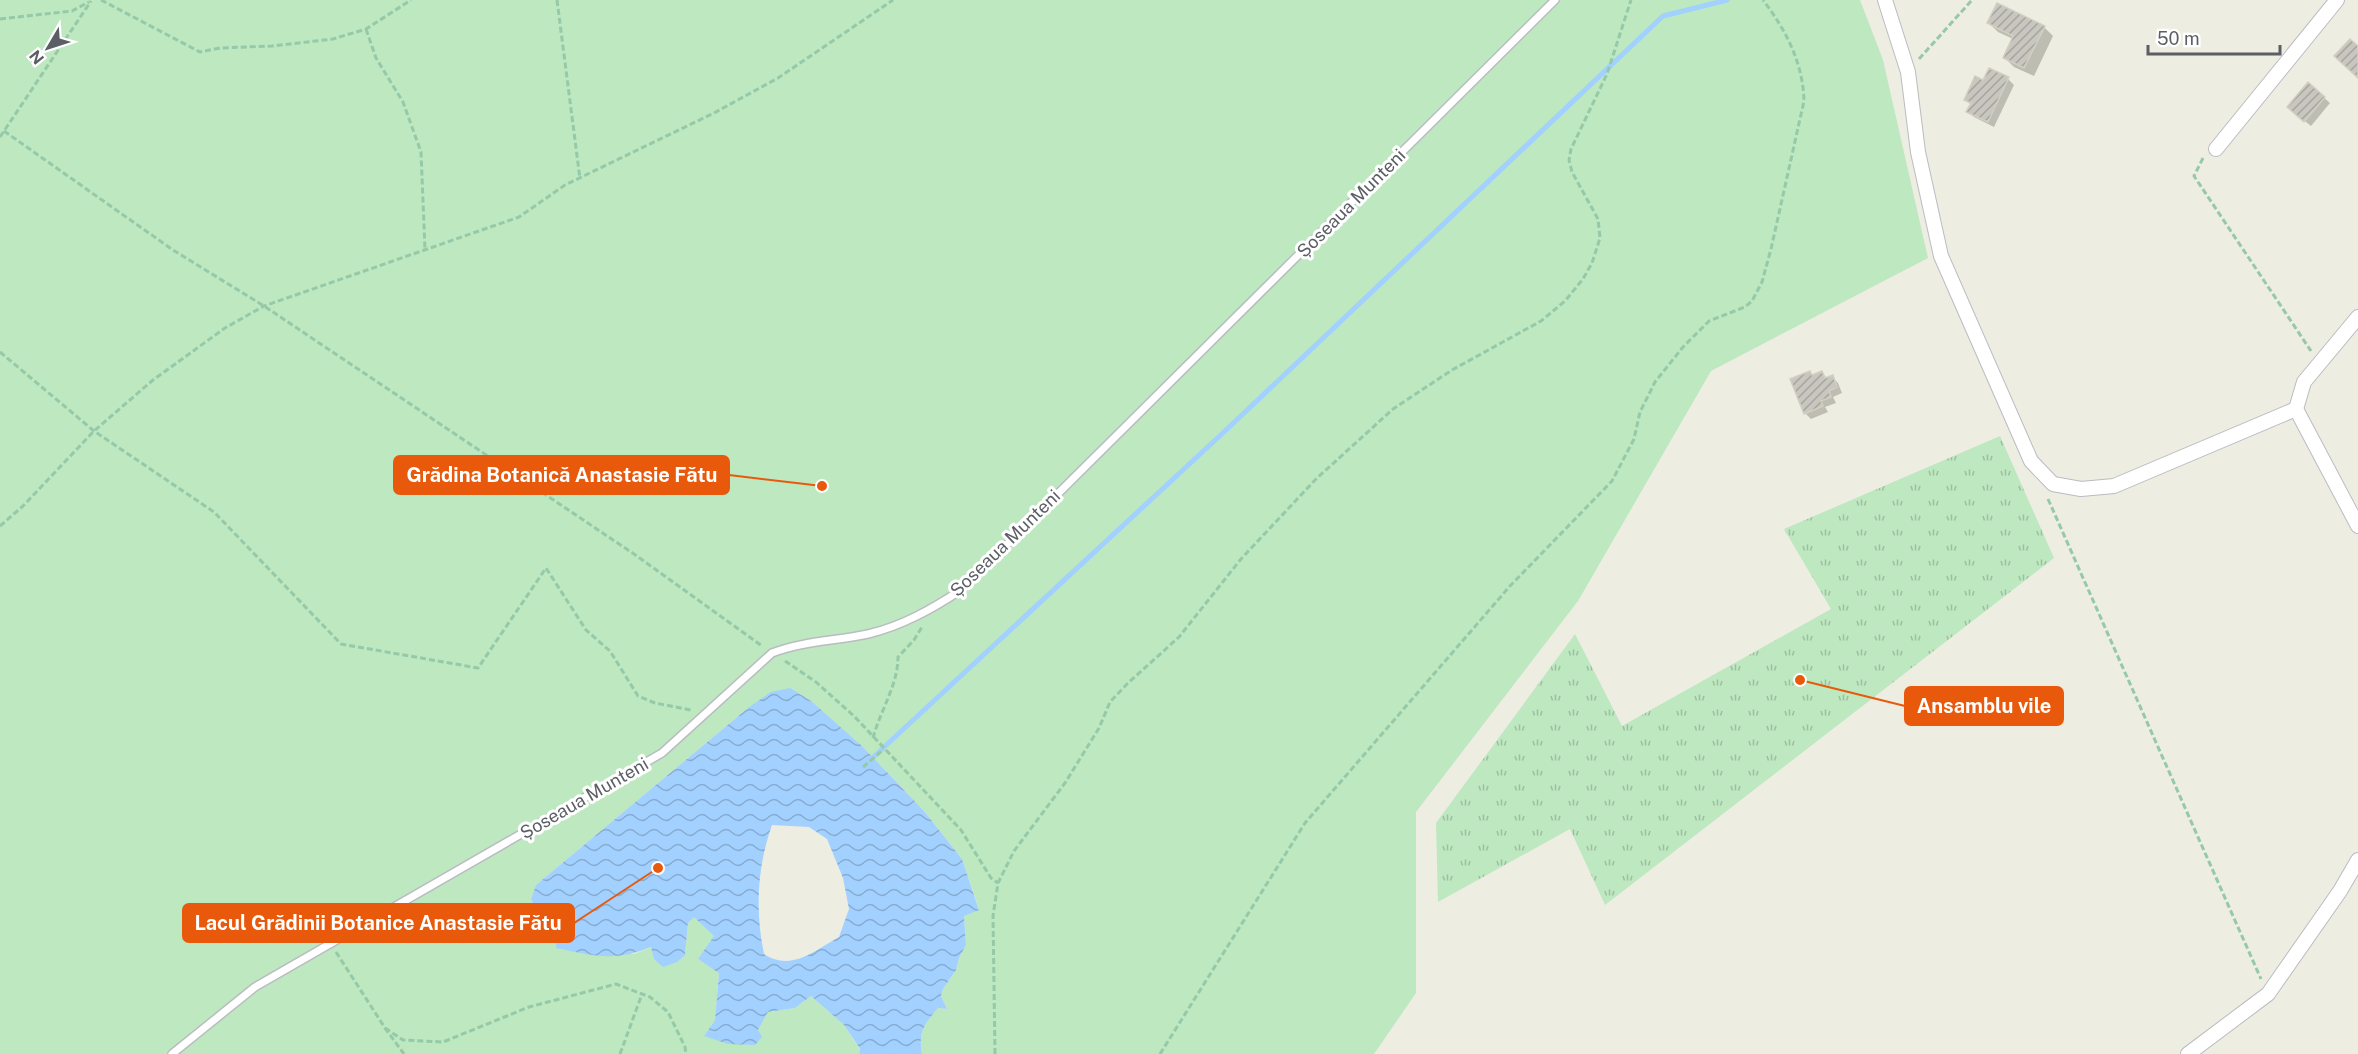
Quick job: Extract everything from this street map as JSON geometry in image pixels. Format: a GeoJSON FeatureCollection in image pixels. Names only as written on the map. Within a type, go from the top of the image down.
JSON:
{"type":"FeatureCollection","features":[{"type":"Feature","properties":{"kind":"street"},"geometry":{"type":"LineString","coordinates":[[1885,0],[1908,72],[1918,152],[1941,256],[2031,461],[2053,484],[2081,489],[2114,486],[2296,409]]}},
{"type":"Feature","properties":{"kind":"street"},"geometry":{"type":"LineString","coordinates":[[2210,152],[2337,0]]}},
{"type":"Feature","properties":{"kind":"street"},"geometry":{"type":"LineString","coordinates":[[2358,317],[2304,382],[2296,409],[2358,526]]}},
{"type":"Feature","properties":{"kind":"street"},"geometry":{"type":"LineString","coordinates":[[2188,1054],[2268,994],[2340,891],[2358,860]]}},
{"type":"Feature","properties":{"kind":"lane","name":"Șoseaua Munteni"},"geometry":{"type":"LineString","coordinates":[[172,1054],[255,987],[662,753],[772,653],[814,641],[868,634],[924,613],[961,590],[1555,0]]}},
{"type":"Feature","properties":{"kind":"path"},"geometry":{"type":"LineString","coordinates":[[0,137],[91,0]]}},
{"type":"Feature","properties":{"kind":"path"},"geometry":{"type":"LineString","coordinates":[[0,19],[72,11],[91,0],[101,0],[200,52],[220,48],[272,46],[333,39],[366,29],[411,0]]}},
{"type":"Feature","properties":{"kind":"path"},"geometry":{"type":"LineString","coordinates":[[557,0],[580,179]]}},
{"type":"Feature","properties":{"kind":"path"},"geometry":{"type":"LineString","coordinates":[[0,526],[23,506],[94,431],[153,380],[225,328],[264,306],[519,217],[565,185],[714,113],[778,78],[893,0]]}},
{"type":"Feature","properties":{"kind":"path"},"geometry":{"type":"LineString","coordinates":[[995,1054],[993,916],[998,883],[1014,851],[1083,755],[1110,702],[1179,637],[1241,559],[1316,479],[1394,409],[1452,370],[1541,321],[1565,301],[1583,279],[1592,263],[1600,238],[1598,219],[1579,188],[1569,160],[1571,150],[1607,74],[1631,0]]}},
{"type":"Feature","properties":{"kind":"path"},"geometry":{"type":"LineString","coordinates":[[1160,1054],[1305,823],[1510,586],[1612,482],[1634,439],[1640,412],[1655,382],[1683,347],[1709,321],[1745,307],[1752,301],[1762,282],[1772,249],[1804,101],[1803,81],[1797,57],[1763,0]]}},
{"type":"Feature","properties":{"kind":"path"},"geometry":{"type":"LineString","coordinates":[[1908,72],[1972,0]]}},
{"type":"Feature","properties":{"kind":"path"},"geometry":{"type":"LineString","coordinates":[[366,29],[376,58],[403,102],[421,152],[425,250]]}},
{"type":"Feature","properties":{"kind":"path"},"geometry":{"type":"LineString","coordinates":[[4,131],[172,250],[264,306],[634,555],[816,682],[854,716],[962,830],[991,878],[998,883]]}},
{"type":"Feature","properties":{"kind":"path"},"geometry":{"type":"LineString","coordinates":[[2210,152],[2194,176],[2320,363]]}},
{"type":"Feature","properties":{"kind":"path"},"geometry":{"type":"LineString","coordinates":[[0,352],[94,431],[214,512],[341,644],[478,668],[546,568],[586,630],[610,651],[638,696],[655,703],[705,713]]}},
{"type":"Feature","properties":{"kind":"path"},"geometry":{"type":"LineString","coordinates":[[2046,494],[2268,994]]}},
{"type":"Feature","properties":{"kind":"path"},"geometry":{"type":"LineString","coordinates":[[873,738],[877,721],[898,671],[898,657],[918,633],[922,626],[924,613]]}},
{"type":"Feature","properties":{"kind":"path"},"geometry":{"type":"LineString","coordinates":[[863,767],[884,749]]}},
{"type":"Feature","properties":{"kind":"path"},"geometry":{"type":"LineString","coordinates":[[330,943],[404,1054]]}},
{"type":"Feature","properties":{"kind":"path"},"geometry":{"type":"LineString","coordinates":[[385,1028],[403,1040],[443,1042],[529,1007],[616,984],[650,997],[668,1012],[685,1047],[686,1054]]}},
{"type":"Feature","properties":{"kind":"path"},"geometry":{"type":"LineString","coordinates":[[620,1054],[642,994]]}},
{"type":"Feature","properties":{"kind":"green space"},"geometry":{"type":"Polygon","coordinates":[[[0,0],[1860,0],[1883,60],[1928,258],[1711,371],[1578,601],[1416,812],[1416,993],[1374,1054],[922,1054],[921,1040],[926,1024],[938,1008],[947,1009],[941,996],[956,970],[966,945],[964,915],[979,909],[962,859],[924,811],[863,747],[748,708],[536,885],[531,899],[548,920],[561,928],[634,954],[652,947],[685,955],[688,923],[694,916],[715,936],[698,959],[719,972],[715,1020],[704,1036],[758,1030],[768,1012],[795,1008],[811,996],[844,1025],[860,1050],[859,1054],[0,1054],[0,0]]]}},
{"type":"Feature","properties":{"kind":"green space"},"geometry":{"type":"Polygon","coordinates":[[[2000,436],[2054,558],[1605,905],[1570,829],[1438,902],[1436,823],[1575,634],[1622,726],[1831,609],[1784,529],[2000,436]]]}},
{"type":"Feature","properties":{"kind":"water"},"geometry":{"type":"Polygon","coordinates":[[[790,688],[811,701],[863,747],[924,811],[962,859],[979,910],[964,916],[966,945],[956,970],[941,996],[947,1009],[938,1008],[926,1024],[921,1040],[922,1054],[859,1054],[860,1049],[844,1025],[811,996],[795,1008],[768,1012],[758,1030],[762,1037],[755,1045],[728,1044],[704,1036],[715,1020],[719,973],[698,959],[714,936],[694,917],[688,923],[685,955],[677,962],[663,967],[654,959],[651,947],[615,956],[593,955],[556,948],[557,926],[533,904],[531,899],[536,885],[748,708],[771,692],[790,688]],[[772,825],[767,841],[759,889],[759,922],[764,954],[774,959],[784,961],[802,957],[839,937],[849,909],[843,878],[827,839],[809,827],[772,825]]]}},
{"type":"Feature","properties":{"kind":"building"},"geometry":{"type":"Polygon","coordinates":[[[1997,3],[2045,26],[2024,68],[2003,58],[2013,36],[1987,23],[1997,3]]]}},
{"type":"Feature","properties":{"kind":"building"},"geometry":{"type":"Polygon","coordinates":[[[2350,39],[2358,46],[2358,78],[2334,56],[2350,39]]]}},
{"type":"Feature","properties":{"kind":"building"},"geometry":{"type":"Polygon","coordinates":[[[1989,68],[2009,77],[1988,122],[1966,112],[1971,103],[1964,100],[1975,76],[1983,80],[1989,68]]]}},
{"type":"Feature","properties":{"kind":"building"},"geometry":{"type":"Polygon","coordinates":[[[2308,82],[2325,97],[2304,122],[2287,107],[2308,82]]]}},
{"type":"Feature","properties":{"kind":"building"},"geometry":{"type":"Polygon","coordinates":[[[1810,371],[1812,375],[1822,371],[1825,378],[1833,375],[1837,387],[1829,391],[1831,397],[1821,401],[1823,406],[1804,414],[1790,379],[1810,371]]]}},
{"type":"Feature","properties":{"kind":"waterway"},"geometry":{"type":"LineString","coordinates":[[868,762],[1225,431],[1663,16],[1727,0]]}},
{"type":"Feature","properties":{"kind":"place","name":"Grădina Botanică Anastasie Fătu"},"geometry":{"type":"Point","coordinates":[822,486]}},
{"type":"Feature","properties":{"kind":"place","name":"Ansamblu vile"},"geometry":{"type":"Point","coordinates":[1800,680]}},
{"type":"Feature","properties":{"kind":"place","name":"Lacul Grădinii Botanice Anastasie Fătu"},"geometry":{"type":"Point","coordinates":[658,868]}}]}
